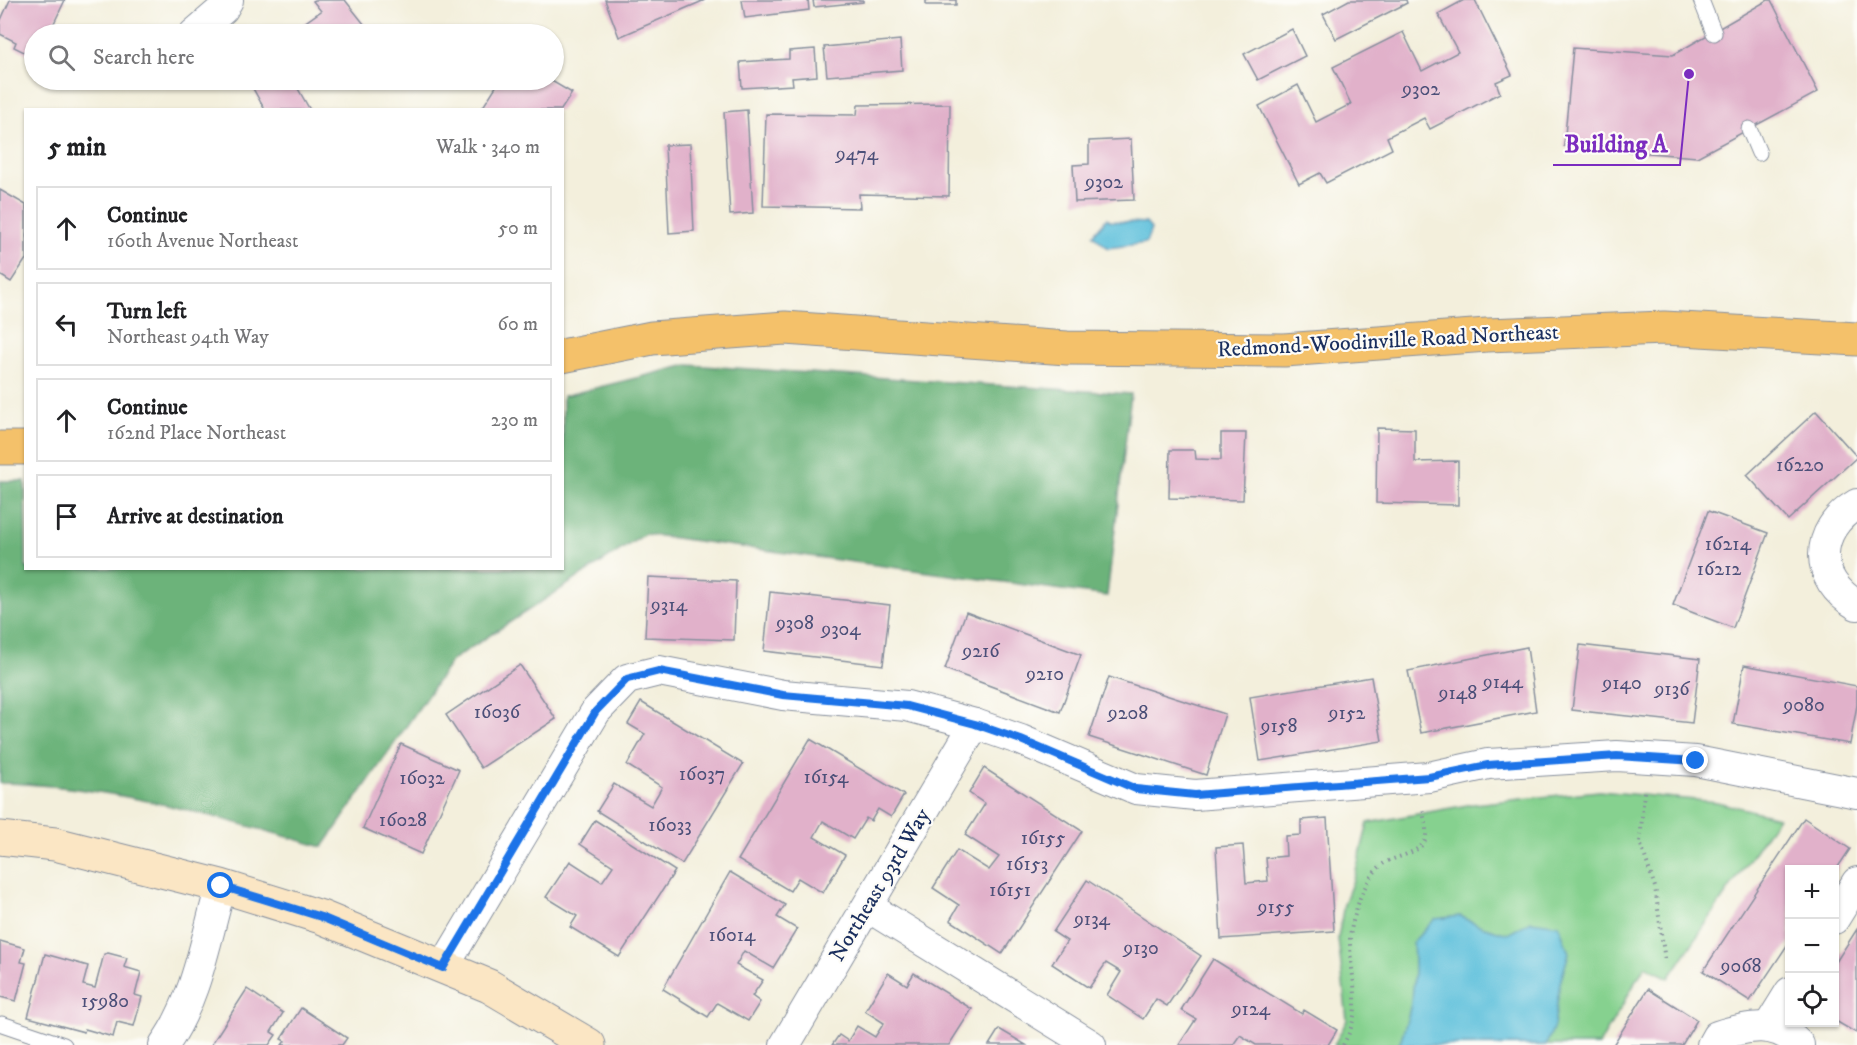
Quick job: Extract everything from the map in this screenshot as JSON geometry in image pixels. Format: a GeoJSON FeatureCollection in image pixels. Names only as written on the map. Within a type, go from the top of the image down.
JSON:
{"type":"FeatureCollection","features":[{"type":"Feature","properties":{"kind":"main road","name":"Redmond-Woodinville Road Northeast"},"geometry":{"type":"LineString","coordinates":[[564,357],[652,338],[785,328],[1090,349],[1284,350],[1487,335],[1664,328],[1857,339]]}},
{"type":"Feature","properties":{"kind":"main road"},"geometry":{"type":"LineString","coordinates":[[0,448],[24,448]]}},
{"type":"Feature","properties":{"kind":"street"},"geometry":{"type":"LineString","coordinates":[[206,24],[223,9],[228,0]]}},
{"type":"Feature","properties":{"kind":"street"},"geometry":{"type":"LineString","coordinates":[[1857,504],[1844,512],[1831,527],[1824,545],[1825,564],[1831,583],[1843,597],[1857,605]]}},
{"type":"Feature","properties":{"kind":"street"},"geometry":{"type":"LineString","coordinates":[[443,968],[596,711],[627,679],[659,671],[783,695],[907,706],[975,724],[1021,740],[1136,789],[1195,795],[1429,777],[1488,765],[1617,756],[1696,761],[1857,794]]}},
{"type":"Feature","properties":{"kind":"street","name":"Northeast 93rd Way"},"geometry":{"type":"LineString","coordinates":[[785,1045],[975,724]]}},
{"type":"Feature","properties":{"kind":"street"},"geometry":{"type":"LineString","coordinates":[[0,838],[55,844],[221,886],[321,917],[489,986],[589,1045]]}},
{"type":"Feature","properties":{"kind":"street"},"geometry":{"type":"LineString","coordinates":[[1839,911],[1857,882]]}},
{"type":"Feature","properties":{"kind":"street"},"geometry":{"type":"LineString","coordinates":[[164,1045],[177,1028],[194,981],[221,886]]}},
{"type":"Feature","properties":{"kind":"street"},"geometry":{"type":"LineString","coordinates":[[868,906],[1091,1045]]}},
{"type":"Feature","properties":{"kind":"street"},"geometry":{"type":"LineString","coordinates":[[1769,1026],[1785,1000]]}},
{"type":"Feature","properties":{"kind":"street"},"geometry":{"type":"LineString","coordinates":[[1712,1045],[1717,1036],[1744,1027],[1769,1026],[1799,1045]]}},
{"type":"Feature","properties":{"kind":"lane"},"geometry":{"type":"LineString","coordinates":[[1701,0],[1714,33]]}},
{"type":"Feature","properties":{"kind":"lane"},"geometry":{"type":"LineString","coordinates":[[1749,129],[1759,153]]}},
{"type":"Feature","properties":{"kind":"lane"},"geometry":{"type":"LineString","coordinates":[[2,1024],[64,1045]]}},
{"type":"Feature","properties":{"kind":"path"},"geometry":{"type":"LineString","coordinates":[[1644,792],[1640,842],[1655,886],[1665,961]]}},
{"type":"Feature","properties":{"kind":"path"},"geometry":{"type":"LineString","coordinates":[[1343,1045],[1352,1030],[1357,1010],[1350,938],[1354,916],[1365,887],[1380,866],[1398,856],[1417,850],[1424,843],[1426,832],[1422,807]]}},
{"type":"Feature","properties":{"kind":"green space"},"geometry":{"type":"Polygon","coordinates":[[[688,365],[1131,394],[1107,596],[645,534],[452,660],[323,847],[203,814],[123,796],[41,785],[0,783],[0,481],[24,481],[24,570],[564,570],[564,396],[688,365]]]}},
{"type":"Feature","properties":{"kind":"green space"},"geometry":{"type":"Polygon","coordinates":[[[1599,791],[1717,802],[1778,817],[1669,978],[1645,966],[1599,1045],[1334,1045],[1347,1020],[1338,938],[1344,904],[1355,875],[1368,823],[1473,804],[1599,791]]]}},
{"type":"Feature","properties":{"kind":"water"},"geometry":{"type":"Polygon","coordinates":[[[1107,218],[1110,221],[1146,223],[1151,229],[1146,243],[1108,248],[1093,235],[1107,218]]]}},
{"type":"Feature","properties":{"kind":"water"},"geometry":{"type":"Polygon","coordinates":[[[1460,916],[1481,926],[1508,934],[1531,921],[1559,925],[1569,953],[1560,983],[1554,1026],[1546,1045],[1399,1045],[1408,1018],[1412,995],[1413,942],[1435,919],[1460,916]]]}},
{"type":"Feature","properties":{"kind":"building"},"geometry":{"type":"Polygon","coordinates":[[[10,0],[65,0],[54,23],[56,24],[24,24],[24,52],[14,47],[16,42],[0,34],[0,22],[10,0]]]}},
{"type":"Feature","properties":{"kind":"building"},"geometry":{"type":"Polygon","coordinates":[[[345,0],[364,24],[303,24],[321,11],[313,1],[345,0]]]}},
{"type":"Feature","properties":{"kind":"building"},"geometry":{"type":"Polygon","coordinates":[[[605,0],[705,0],[619,37],[605,0]]]}},
{"type":"Feature","properties":{"kind":"building"},"geometry":{"type":"Polygon","coordinates":[[[742,0],[808,0],[809,10],[745,18],[742,0]]]}},
{"type":"Feature","properties":{"kind":"building"},"geometry":{"type":"Polygon","coordinates":[[[813,0],[863,0],[863,2],[814,7],[813,0]]]}},
{"type":"Feature","properties":{"kind":"building"},"geometry":{"type":"Polygon","coordinates":[[[926,0],[956,0],[956,5],[926,5],[926,0]]]}},
{"type":"Feature","properties":{"kind":"building"},"geometry":{"type":"Polygon","coordinates":[[[1349,0],[1406,0],[1407,3],[1336,39],[1323,14],[1349,0]]]}},
{"type":"Feature","properties":{"kind":"building"},"geometry":{"type":"Polygon","coordinates":[[[1464,0],[1475,0],[1512,75],[1496,82],[1500,93],[1430,129],[1424,118],[1387,137],[1392,149],[1326,183],[1320,173],[1299,184],[1259,106],[1298,85],[1316,122],[1351,104],[1333,67],[1403,32],[1422,71],[1458,52],[1438,14],[1464,0]]]}},
{"type":"Feature","properties":{"kind":"building"},"geometry":{"type":"Polygon","coordinates":[[[1771,0],[1818,92],[1697,157],[1564,146],[1573,48],[1673,55],[1771,0]]]}},
{"type":"Feature","properties":{"kind":"building"},"geometry":{"type":"Polygon","coordinates":[[[1292,29],[1305,56],[1258,80],[1244,54],[1292,29]]]}},
{"type":"Feature","properties":{"kind":"building"},"geometry":{"type":"Polygon","coordinates":[[[900,40],[902,70],[827,76],[824,47],[900,40]]]}},
{"type":"Feature","properties":{"kind":"building"},"geometry":{"type":"Polygon","coordinates":[[[815,49],[817,76],[792,78],[793,85],[742,88],[740,62],[789,59],[789,51],[815,49]]]}},
{"type":"Feature","properties":{"kind":"building"},"geometry":{"type":"Polygon","coordinates":[[[564,88],[572,93],[562,108],[482,108],[494,90],[564,88]]]}},
{"type":"Feature","properties":{"kind":"building"},"geometry":{"type":"Polygon","coordinates":[[[254,90],[299,90],[309,108],[264,108],[254,90]]]}},
{"type":"Feature","properties":{"kind":"building"},"geometry":{"type":"Polygon","coordinates":[[[950,104],[949,196],[859,194],[860,208],[763,206],[766,114],[857,115],[858,105],[950,104]]]}},
{"type":"Feature","properties":{"kind":"building"},"geometry":{"type":"Polygon","coordinates":[[[747,110],[753,213],[730,215],[724,112],[747,110]]]}},
{"type":"Feature","properties":{"kind":"building"},"geometry":{"type":"Polygon","coordinates":[[[1131,139],[1134,200],[1075,202],[1073,165],[1089,164],[1089,141],[1131,139]]]}},
{"type":"Feature","properties":{"kind":"building"},"geometry":{"type":"Polygon","coordinates":[[[690,144],[694,231],[669,233],[665,145],[690,144]]]}},
{"type":"Feature","properties":{"kind":"building"},"geometry":{"type":"Polygon","coordinates":[[[0,190],[24,204],[24,262],[11,282],[0,275],[0,190]]]}},
{"type":"Feature","properties":{"kind":"building"},"geometry":{"type":"Polygon","coordinates":[[[1816,411],[1857,457],[1788,520],[1747,475],[1816,411]]]}},
{"type":"Feature","properties":{"kind":"building"},"geometry":{"type":"Polygon","coordinates":[[[1377,428],[1415,429],[1415,462],[1458,461],[1458,505],[1376,503],[1377,428]]]}},
{"type":"Feature","properties":{"kind":"building"},"geometry":{"type":"Polygon","coordinates":[[[1221,433],[1246,433],[1243,500],[1169,498],[1170,450],[1195,450],[1196,459],[1221,460],[1221,433]]]}},
{"type":"Feature","properties":{"kind":"building"},"geometry":{"type":"Polygon","coordinates":[[[1708,511],[1768,533],[1733,628],[1673,605],[1708,511]]]}},
{"type":"Feature","properties":{"kind":"building"},"geometry":{"type":"Polygon","coordinates":[[[648,577],[736,581],[734,640],[645,637],[648,577]]]}},
{"type":"Feature","properties":{"kind":"building"},"geometry":{"type":"Polygon","coordinates":[[[770,592],[890,605],[883,665],[764,651],[770,592]]]}},
{"type":"Feature","properties":{"kind":"building"},"geometry":{"type":"Polygon","coordinates":[[[966,612],[1081,655],[1060,712],[945,669],[966,612]]]}},
{"type":"Feature","properties":{"kind":"building"},"geometry":{"type":"Polygon","coordinates":[[[1580,645],[1700,659],[1692,723],[1572,710],[1580,645]]]}},
{"type":"Feature","properties":{"kind":"building"},"geometry":{"type":"Polygon","coordinates":[[[1527,647],[1536,711],[1421,733],[1408,671],[1527,647]]]}},
{"type":"Feature","properties":{"kind":"building"},"geometry":{"type":"Polygon","coordinates":[[[520,665],[556,719],[481,768],[446,715],[520,665]]]}},
{"type":"Feature","properties":{"kind":"building"},"geometry":{"type":"Polygon","coordinates":[[[1744,665],[1857,686],[1857,705],[1850,744],[1733,724],[1744,665]]]}},
{"type":"Feature","properties":{"kind":"building"},"geometry":{"type":"Polygon","coordinates":[[[1109,677],[1225,714],[1206,775],[1089,737],[1109,677]]]}},
{"type":"Feature","properties":{"kind":"building"},"geometry":{"type":"Polygon","coordinates":[[[1371,677],[1382,741],[1260,761],[1250,697],[1371,677]]]}},
{"type":"Feature","properties":{"kind":"building"},"geometry":{"type":"Polygon","coordinates":[[[641,702],[743,764],[682,864],[597,811],[614,784],[651,806],[662,787],[627,765],[645,734],[628,724],[641,702]]]}},
{"type":"Feature","properties":{"kind":"building"},"geometry":{"type":"Polygon","coordinates":[[[810,739],[904,795],[891,817],[878,809],[871,821],[866,818],[853,839],[823,821],[814,837],[845,855],[823,893],[798,878],[790,891],[738,860],[810,739]]]}},
{"type":"Feature","properties":{"kind":"building"},"geometry":{"type":"Polygon","coordinates":[[[401,744],[459,770],[421,854],[363,828],[401,744]]]}},
{"type":"Feature","properties":{"kind":"building"},"geometry":{"type":"Polygon","coordinates":[[[984,768],[1082,831],[1002,954],[950,920],[959,905],[933,888],[957,850],[989,870],[999,857],[965,835],[985,804],[969,793],[984,768]]]}},
{"type":"Feature","properties":{"kind":"building"},"geometry":{"type":"Polygon","coordinates":[[[1327,818],[1334,931],[1221,939],[1216,847],[1243,845],[1246,883],[1268,881],[1266,858],[1286,856],[1285,836],[1301,835],[1301,820],[1327,818]]]}},
{"type":"Feature","properties":{"kind":"building"},"geometry":{"type":"Polygon","coordinates":[[[1804,818],[1850,849],[1839,866],[1785,865],[1785,948],[1750,1001],[1703,971],[1804,818]]]}},
{"type":"Feature","properties":{"kind":"building"},"geometry":{"type":"Polygon","coordinates":[[[595,820],[675,871],[619,957],[570,927],[577,916],[546,897],[570,861],[602,882],[613,866],[580,844],[595,820]]]}},
{"type":"Feature","properties":{"kind":"building"},"geometry":{"type":"Polygon","coordinates":[[[730,872],[785,905],[777,917],[797,929],[773,968],[744,951],[736,965],[763,980],[752,996],[760,1002],[748,1021],[717,1003],[708,1017],[663,989],[730,872]]]}},
{"type":"Feature","properties":{"kind":"building"},"geometry":{"type":"Polygon","coordinates":[[[1087,880],[1201,956],[1167,1006],[1156,999],[1143,1019],[1107,995],[1121,972],[1106,963],[1089,988],[1052,964],[1067,941],[1053,932],[1087,880]]]}},
{"type":"Feature","properties":{"kind":"building"},"geometry":{"type":"Polygon","coordinates":[[[1857,929],[1856,1033],[1839,1023],[1839,957],[1857,929]]]}},
{"type":"Feature","properties":{"kind":"building"},"geometry":{"type":"Polygon","coordinates":[[[0,941],[25,948],[21,962],[26,963],[16,1001],[0,997],[0,941]]]}},
{"type":"Feature","properties":{"kind":"building"},"geometry":{"type":"Polygon","coordinates":[[[45,954],[88,966],[83,985],[95,988],[104,954],[127,958],[124,967],[141,972],[135,995],[142,997],[134,1026],[117,1022],[113,1037],[28,1017],[45,954]]]}},
{"type":"Feature","properties":{"kind":"building"},"geometry":{"type":"Polygon","coordinates":[[[1213,959],[1302,1014],[1304,1010],[1337,1030],[1328,1045],[1256,1045],[1240,1035],[1233,1045],[1179,1045],[1196,1019],[1181,1010],[1213,959]]]}},
{"type":"Feature","properties":{"kind":"building"},"geometry":{"type":"Polygon","coordinates":[[[888,973],[907,985],[914,973],[972,1009],[949,1045],[832,1045],[839,1035],[848,1041],[857,1026],[875,1037],[884,1023],[865,1011],[888,973]]]}},
{"type":"Feature","properties":{"kind":"building"},"geometry":{"type":"Polygon","coordinates":[[[247,989],[283,1013],[271,1032],[276,1035],[269,1045],[211,1045],[247,989]]]}},
{"type":"Feature","properties":{"kind":"building"},"geometry":{"type":"Polygon","coordinates":[[[1648,989],[1697,1020],[1682,1045],[1613,1045],[1648,989]]]}},
{"type":"Feature","properties":{"kind":"building"},"geometry":{"type":"Polygon","coordinates":[[[301,1008],[347,1038],[342,1045],[282,1045],[285,1041],[281,1039],[301,1008]]]}},
{"type":"Feature","properties":{"kind":"building"},"geometry":{"type":"Polygon","coordinates":[[[999,1029],[1026,1045],[989,1045],[999,1029]]]}},
{"type":"Feature","properties":{"kind":"place","name":"Building A"},"geometry":{"type":"Point","coordinates":[1689,74]}},
{"type":"Feature","properties":{"kind":"route"},"geometry":{"type":"LineString","coordinates":[[221,886],[321,917],[443,968],[596,711],[627,679],[659,671],[783,695],[907,706],[975,724],[1021,740],[1075,765],[1136,789],[1195,795],[1429,777],[1488,765],[1617,756],[1696,761]]}}]}
